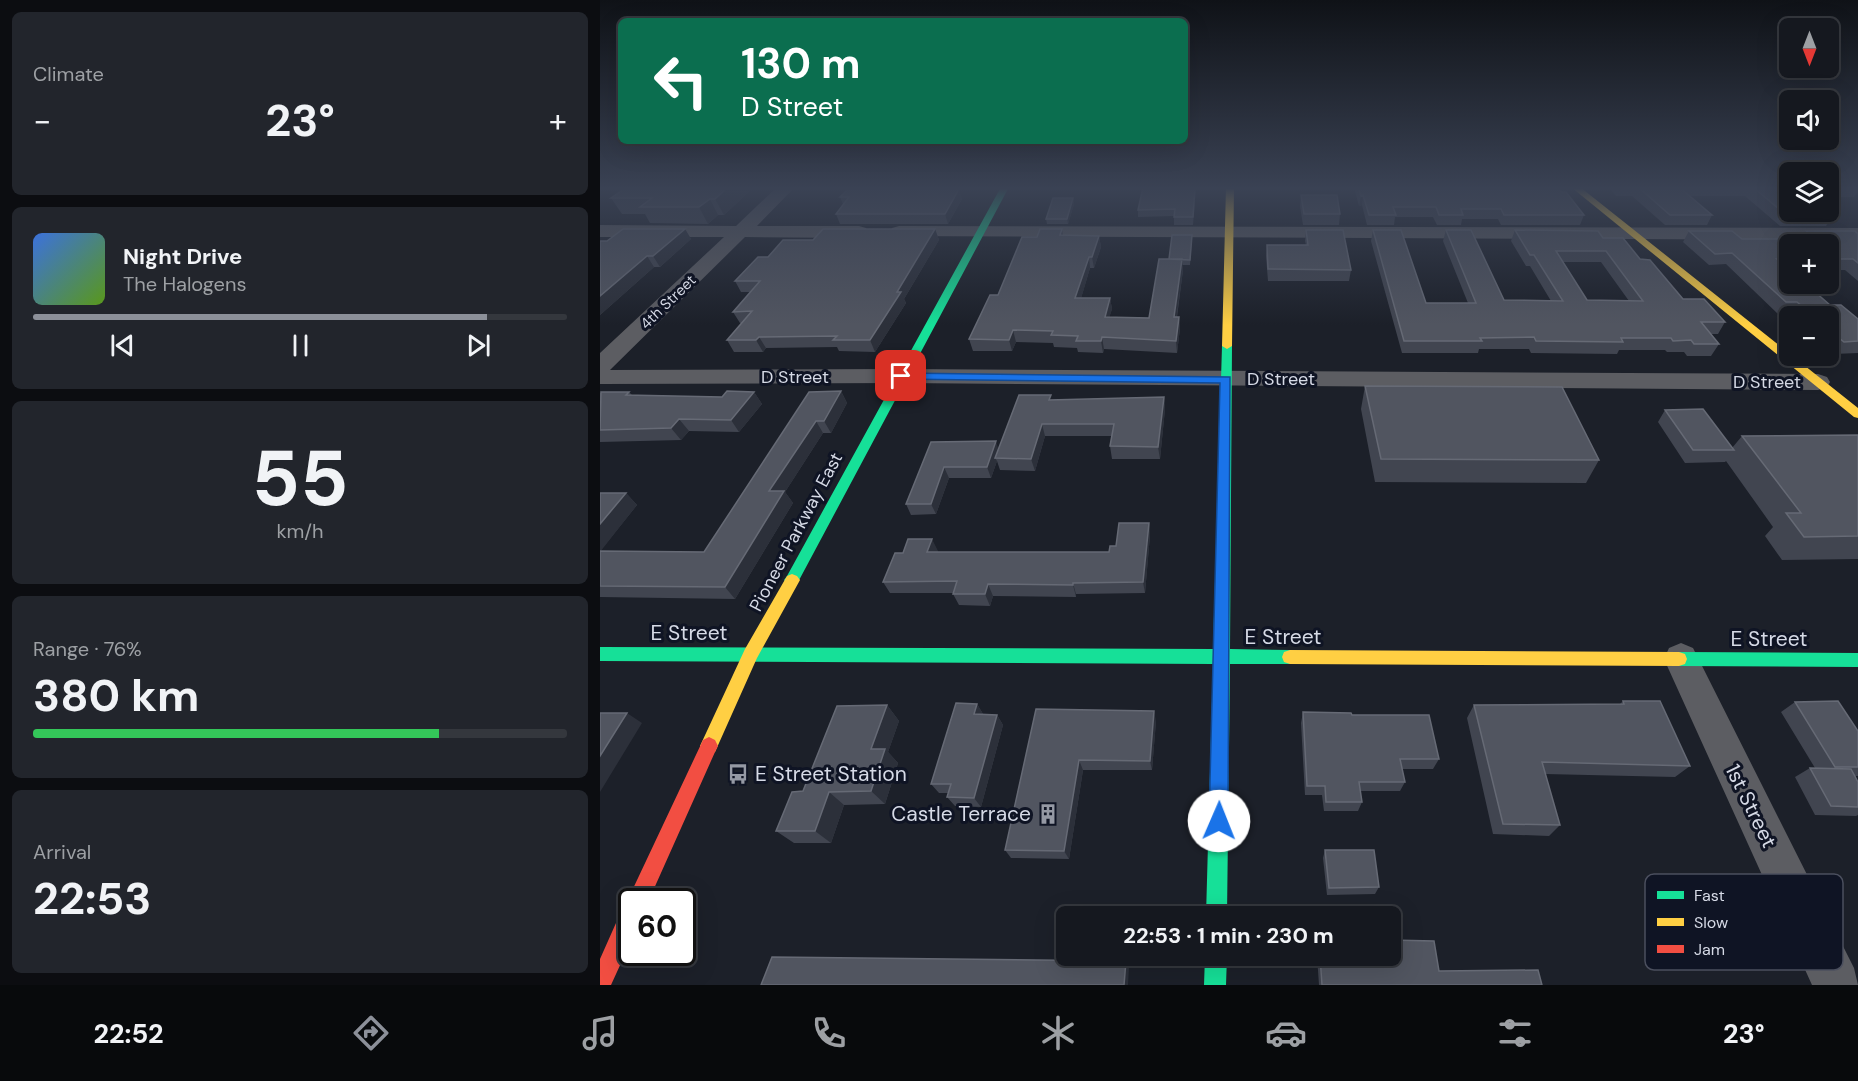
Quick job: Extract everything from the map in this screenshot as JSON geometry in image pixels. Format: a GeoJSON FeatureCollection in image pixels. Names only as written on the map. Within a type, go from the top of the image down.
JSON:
{"type":"FeatureCollection","features":[{"type":"Feature","properties":{"kind":"main road","name":"Pioneer Parkway East"},"geometry":{"type":"LineString","coordinates":[[643,888],[751,654],[979,233]]}},
{"type":"Feature","properties":{"kind":"main road"},"geometry":{"type":"LineString","coordinates":[[1217,906],[1228,234]]}},
{"type":"Feature","properties":{"kind":"main road"},"geometry":{"type":"LineString","coordinates":[[1634,234],[1828,382],[1858,414]]}},
{"type":"Feature","properties":{"kind":"main road","name":"E Street"},"geometry":{"type":"LineString","coordinates":[[600,654],[1858,660]]}},
{"type":"Feature","properties":{"kind":"main road"},"geometry":{"type":"LineString","coordinates":[[600,984],[618,944]]}},
{"type":"Feature","properties":{"kind":"main road"},"geometry":{"type":"LineString","coordinates":[[1215,985],[1216,966]]}},
{"type":"Feature","properties":{"kind":"street","name":"4th Street"},"geometry":{"type":"LineString","coordinates":[[600,366],[740,233]]}},
{"type":"Feature","properties":{"kind":"street"},"geometry":{"type":"LineString","coordinates":[[975,233],[1858,234]]}},
{"type":"Feature","properties":{"kind":"street","name":"D Street"},"geometry":{"type":"LineString","coordinates":[[600,377],[901,376],[1828,382]]}},
{"type":"Feature","properties":{"kind":"street","name":"1st Street"},"geometry":{"type":"LineString","coordinates":[[1681,659],[1784,874]]}},
{"type":"Feature","properties":{"kind":"street","name":"1st Street"},"geometry":{"type":"LineString","coordinates":[[1830,970],[1837,985]]}},
{"type":"Feature","properties":{"kind":"building"},"geometry":{"type":"Polygon","coordinates":[[[618,233],[680,233],[653,256],[647,256],[600,296],[600,241],[607,241],[618,233]]]}},
{"type":"Feature","properties":{"kind":"building"},"geometry":{"type":"Polygon","coordinates":[[[819,233],[933,233],[897,292],[901,292],[870,340],[833,340],[837,336],[759,337],[756,340],[727,340],[752,311],[733,312],[760,281],[735,281],[758,257],[768,257],[783,240],[813,240],[819,233]]]}},
{"type":"Feature","properties":{"kind":"building"},"geometry":{"type":"Polygon","coordinates":[[[1039,233],[1099,236],[1075,298],[1110,298],[1105,317],[1149,318],[1159,259],[1182,259],[1174,317],[1179,317],[1176,341],[1102,337],[1101,341],[1076,341],[1078,336],[1051,335],[1053,331],[1013,330],[1009,340],[969,339],[990,295],[998,295],[1022,237],[1037,237],[1039,233]]]}},
{"type":"Feature","properties":{"kind":"building"},"geometry":{"type":"Polygon","coordinates":[[[1306,233],[1344,233],[1351,270],[1268,269],[1267,245],[1308,245],[1306,233]]]}},
{"type":"Feature","properties":{"kind":"building"},"geometry":{"type":"Polygon","coordinates":[[[1374,233],[1402,233],[1426,303],[1476,303],[1447,233],[1472,233],[1504,300],[1563,301],[1534,255],[1530,255],[1517,233],[1599,233],[1603,238],[1623,238],[1640,259],[1650,260],[1683,299],[1704,299],[1725,322],[1701,322],[1719,344],[1694,344],[1691,340],[1673,341],[1671,338],[1621,338],[1623,342],[1536,341],[1534,337],[1480,338],[1482,341],[1404,341],[1374,233]],[[1556,251],[1587,300],[1643,301],[1606,251],[1556,251]]]}},
{"type":"Feature","properties":{"kind":"building"},"geometry":{"type":"Polygon","coordinates":[[[1691,233],[1734,233],[1742,239],[1779,239],[1779,259],[1777,259],[1779,261],[1779,294],[1817,294],[1830,305],[1841,305],[1858,319],[1858,341],[1844,342],[1839,338],[1839,306],[1802,306],[1797,302],[1786,302],[1732,253],[1715,254],[1691,233]]]}},
{"type":"Feature","properties":{"kind":"building"},"geometry":{"type":"Polygon","coordinates":[[[1808,233],[1857,233],[1858,263],[1853,259],[1839,259],[1839,234],[1808,233]]]}},
{"type":"Feature","properties":{"kind":"building"},"geometry":{"type":"Polygon","coordinates":[[[1172,235],[1192,235],[1190,260],[1169,259],[1172,235]]]}},
{"type":"Feature","properties":{"kind":"building"},"geometry":{"type":"Polygon","coordinates":[[[1365,386],[1562,387],[1599,460],[1381,459],[1365,386]]]}},
{"type":"Feature","properties":{"kind":"building"},"geometry":{"type":"Polygon","coordinates":[[[727,391],[754,392],[731,420],[679,419],[671,428],[600,430],[601,392],[629,392],[626,395],[722,397],[727,391]]]}},
{"type":"Feature","properties":{"kind":"building"},"geometry":{"type":"Polygon","coordinates":[[[841,391],[824,421],[816,421],[769,491],[784,491],[725,587],[600,586],[600,551],[704,552],[809,392],[841,391]]]}},
{"type":"Feature","properties":{"kind":"building"},"geometry":{"type":"Polygon","coordinates":[[[1019,395],[1051,395],[1049,400],[1164,397],[1158,447],[1110,446],[1114,424],[1042,424],[1031,459],[995,458],[1019,395]]]}},
{"type":"Feature","properties":{"kind":"building"},"geometry":{"type":"Polygon","coordinates":[[[1703,409],[1734,450],[1693,450],[1665,410],[1703,409]]]}},
{"type":"Feature","properties":{"kind":"building"},"geometry":{"type":"Polygon","coordinates":[[[1858,435],[1858,536],[1804,537],[1786,513],[1801,513],[1742,436],[1858,435]]]}},
{"type":"Feature","properties":{"kind":"building"},"geometry":{"type":"Polygon","coordinates":[[[996,441],[987,467],[944,467],[931,504],[906,504],[931,442],[996,441]]]}},
{"type":"Feature","properties":{"kind":"building"},"geometry":{"type":"Polygon","coordinates":[[[600,493],[626,493],[600,524],[600,493]]]}},
{"type":"Feature","properties":{"kind":"building"},"geometry":{"type":"Polygon","coordinates":[[[1119,523],[1149,523],[1143,582],[1073,583],[1073,585],[988,584],[985,594],[953,594],[957,581],[883,582],[895,553],[903,553],[908,539],[932,539],[927,552],[1109,552],[1110,546],[1116,546],[1119,523]]]}},
{"type":"Feature","properties":{"kind":"building"},"geometry":{"type":"Polygon","coordinates":[[[1623,701],[1660,701],[1690,766],[1542,762],[1560,825],[1503,824],[1474,705],[1624,704],[1623,701]]]}},
{"type":"Feature","properties":{"kind":"building"},"geometry":{"type":"Polygon","coordinates":[[[1838,701],[1858,731],[1858,767],[1835,767],[1795,702],[1838,701]]]}},
{"type":"Feature","properties":{"kind":"building"},"geometry":{"type":"Polygon","coordinates":[[[956,703],[977,704],[974,714],[997,715],[974,798],[947,797],[951,784],[931,784],[956,703]]]}},
{"type":"Feature","properties":{"kind":"building"},"geometry":{"type":"Polygon","coordinates":[[[887,705],[871,749],[885,749],[871,791],[829,792],[815,831],[776,831],[792,792],[803,791],[837,706],[887,705]]]}},
{"type":"Feature","properties":{"kind":"building","name":"Castle Terrace"},"geometry":{"type":"Polygon","coordinates":[[[1036,709],[1154,711],[1150,761],[1079,760],[1064,851],[1005,850],[1036,709]]]}},
{"type":"Feature","properties":{"kind":"building"},"geometry":{"type":"Polygon","coordinates":[[[1303,712],[1351,713],[1352,715],[1429,715],[1439,759],[1400,759],[1405,782],[1359,782],[1362,802],[1326,802],[1325,786],[1307,786],[1303,712]]]}},
{"type":"Feature","properties":{"kind":"building"},"geometry":{"type":"Polygon","coordinates":[[[600,713],[627,713],[600,756],[600,713]]]}},
{"type":"Feature","properties":{"kind":"building"},"geometry":{"type":"Polygon","coordinates":[[[1810,768],[1851,769],[1858,782],[1858,807],[1831,806],[1810,768]]]}},
{"type":"Feature","properties":{"kind":"building"},"geometry":{"type":"Polygon","coordinates":[[[1325,850],[1374,850],[1379,887],[1329,888],[1325,850]]]}},
{"type":"Feature","properties":{"kind":"building"},"geometry":{"type":"Polygon","coordinates":[[[1401,940],[1434,941],[1439,971],[1538,970],[1542,985],[1322,985],[1321,966],[1401,966],[1401,940]]]}},
{"type":"Feature","properties":{"kind":"building"},"geometry":{"type":"Polygon","coordinates":[[[772,957],[1056,960],[1056,966],[1126,966],[1124,985],[761,985],[772,957]]]}},
{"type":"Feature","properties":{"kind":"traffic: fast"},"geometry":{"type":"LineString","coordinates":[[792,580],[980,233]]}},
{"type":"Feature","properties":{"kind":"traffic: fast"},"geometry":{"type":"LineString","coordinates":[[1217,906],[1227,346]]}},
{"type":"Feature","properties":{"kind":"traffic: fast"},"geometry":{"type":"LineString","coordinates":[[600,654],[1290,657]]}},
{"type":"Feature","properties":{"kind":"traffic: fast"},"geometry":{"type":"LineString","coordinates":[[1679,659],[1858,660]]}},
{"type":"Feature","properties":{"kind":"traffic: fast"},"geometry":{"type":"LineString","coordinates":[[1215,985],[1216,966]]}},
{"type":"Feature","properties":{"kind":"traffic: slow"},"geometry":{"type":"LineString","coordinates":[[1227,346],[1229,233]]}},
{"type":"Feature","properties":{"kind":"traffic: slow"},"geometry":{"type":"LineString","coordinates":[[1632,233],[1858,414]]}},
{"type":"Feature","properties":{"kind":"traffic: slow"},"geometry":{"type":"LineString","coordinates":[[709,746],[751,654],[792,580]]}},
{"type":"Feature","properties":{"kind":"traffic: slow"},"geometry":{"type":"LineString","coordinates":[[1290,657],[1679,659]]}},
{"type":"Feature","properties":{"kind":"traffic: jam"},"geometry":{"type":"LineString","coordinates":[[643,888],[709,746]]}},
{"type":"Feature","properties":{"kind":"traffic: jam"},"geometry":{"type":"LineString","coordinates":[[600,984],[618,944]]}},
{"type":"Feature","properties":{"kind":"place","name":"E Street Station"},"geometry":{"type":"Point","coordinates":[738,774]}},
{"type":"Feature","properties":{"kind":"place","name":"Castle Terrace"},"geometry":{"type":"Point","coordinates":[1048,814]}},
{"type":"Feature","properties":{"kind":"route"},"geometry":{"type":"LineString","coordinates":[[901,376],[1226,379],[1219,821]]}}]}
